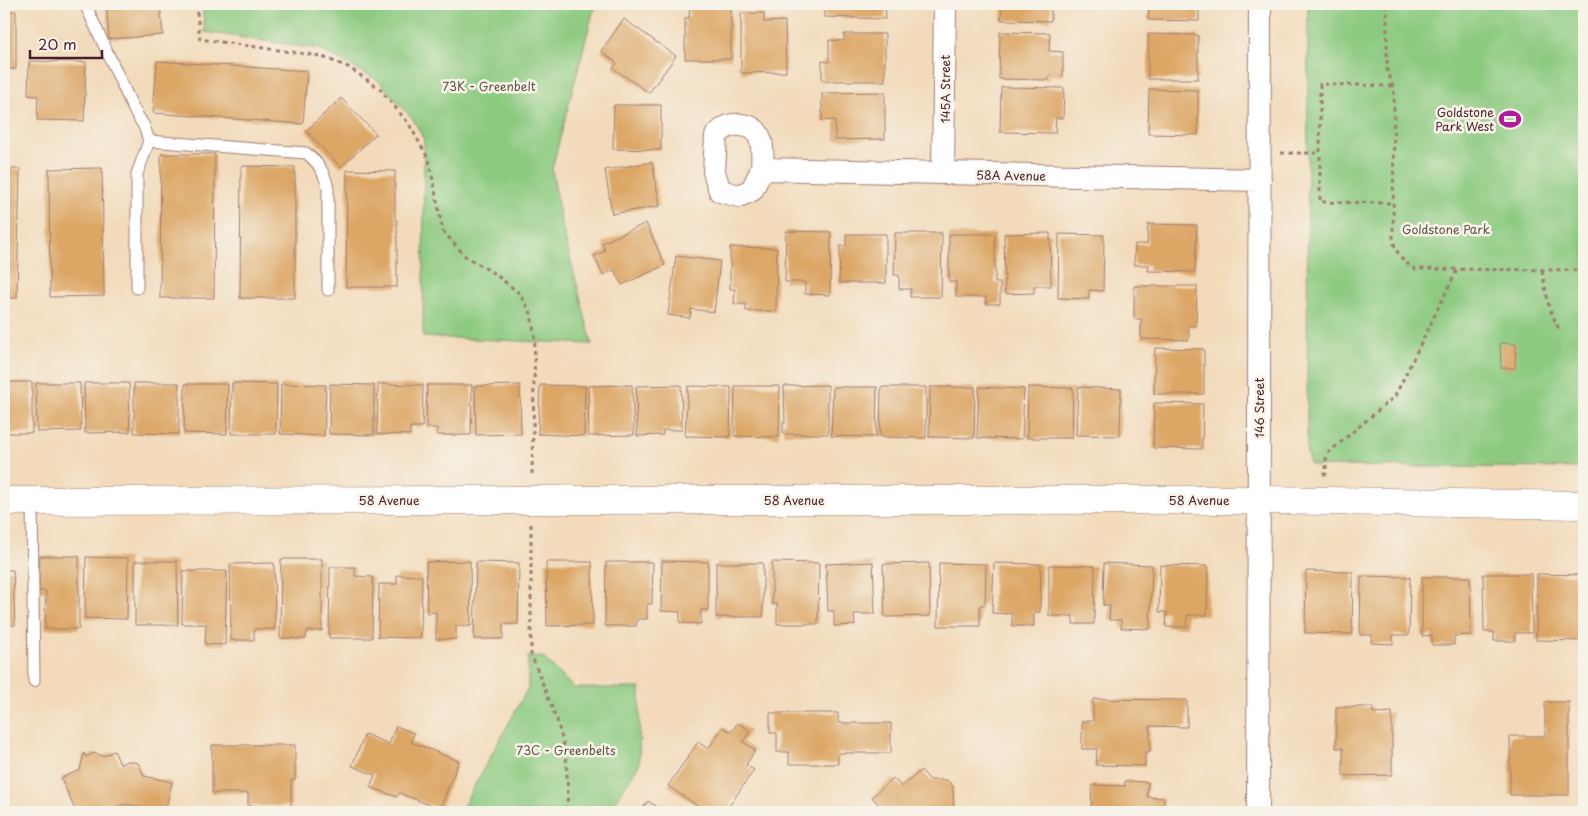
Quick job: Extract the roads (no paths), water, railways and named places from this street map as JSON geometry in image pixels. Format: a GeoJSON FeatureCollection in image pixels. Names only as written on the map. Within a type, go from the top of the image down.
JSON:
{"type":"FeatureCollection","features":[{"type":"Feature","properties":{"kind":"street","name":"145A Street"},"geometry":{"type":"LineString","coordinates":[[944,174],[945,4]]}},
{"type":"Feature","properties":{"kind":"street","name":"146 Street"},"geometry":{"type":"LineString","coordinates":[[1258,812],[1260,4]]}},
{"type":"Feature","properties":{"kind":"street","name":"58A Avenue"},"geometry":{"type":"LineString","coordinates":[[762,169],[1260,180]]}},
{"type":"Feature","properties":{"kind":"street","name":"58 Avenue"},"geometry":{"type":"LineString","coordinates":[[4,501],[1259,500],[1584,505]]}},
{"type":"Feature","properties":{"kind":"lane"},"geometry":{"type":"LineString","coordinates":[[85,4],[134,110],[144,126],[149,141],[137,174],[137,288]]}},
{"type":"Feature","properties":{"kind":"lane"},"geometry":{"type":"LineString","coordinates":[[149,141],[306,153],[316,160],[325,174],[328,188],[328,290]]}},
{"type":"Feature","properties":{"kind":"lane"},"geometry":{"type":"LineString","coordinates":[[32,501],[34,681]]}},
{"type":"Feature","properties":{"kind":"place","name":"Goldstone Park West"},"geometry":{"type":"Point","coordinates":[1510,119]}},
{"type":"Feature","properties":{"kind":"park label","name":"73K - Greenbelt"},"geometry":{"type":"Point","coordinates":[489,86]}},
{"type":"Feature","properties":{"kind":"park label","name":"Goldstone Park"},"geometry":{"type":"Point","coordinates":[1446,229]}},
{"type":"Feature","properties":{"kind":"park label","name":"73C - Greenbelts"},"geometry":{"type":"Point","coordinates":[566,750]}}]}
